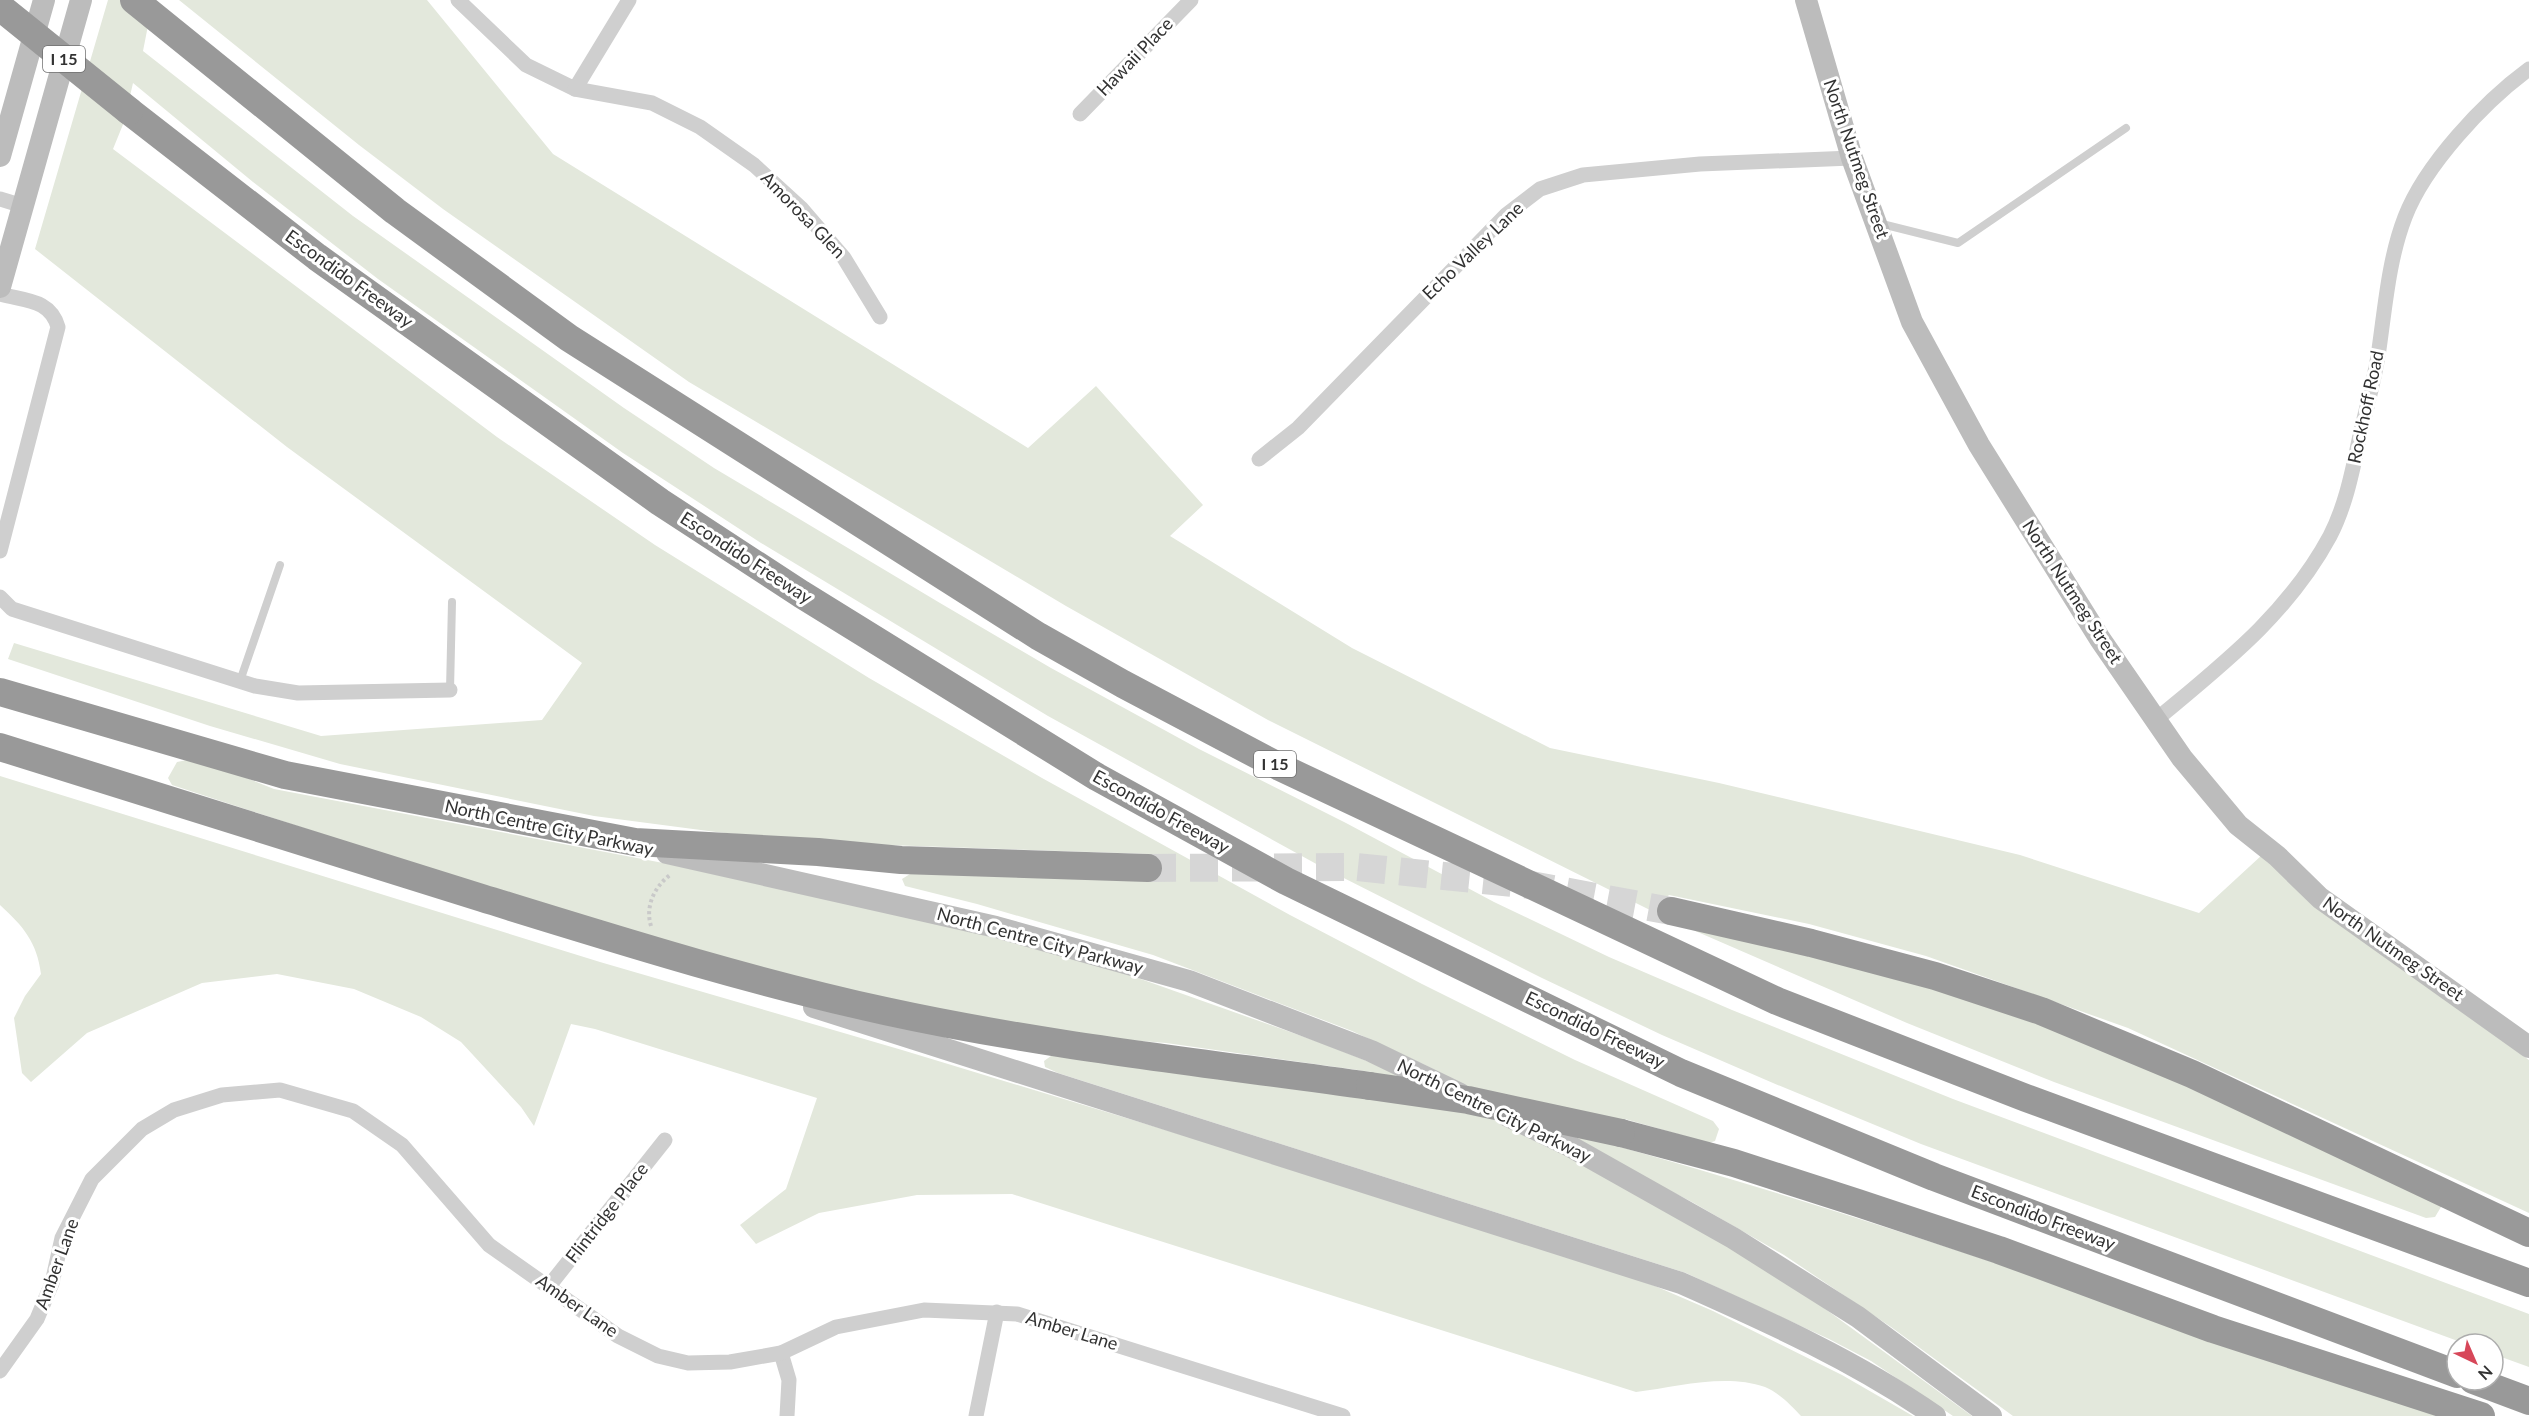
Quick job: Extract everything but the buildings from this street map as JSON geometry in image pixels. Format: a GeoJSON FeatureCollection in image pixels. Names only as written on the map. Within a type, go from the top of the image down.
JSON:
{"type":"FeatureCollection","features":[{"type":"Feature","properties":{"kind":"highway","name":"I 15"},"geometry":{"type":"LineString","coordinates":[[141,6],[395,211],[569,338],[1038,636],[1123,684],[1291,772],[1777,1001],[2026,1098],[2529,1283]]}},
{"type":"Feature","properties":{"kind":"highway","name":"Escondido Freeway"},"geometry":{"type":"LineString","coordinates":[[0,7],[316,257],[660,502],[801,594],[1096,777],[1286,881],[1681,1073],[1946,1181],[2445,1369]]}},
{"type":"Feature","properties":{"kind":"highway","name":"North Centre City Parkway"},"geometry":{"type":"LineString","coordinates":[[0,692],[285,775],[635,842]]}},
{"type":"Feature","properties":{"kind":"highway"},"geometry":{"type":"LineString","coordinates":[[0,747],[683,960],[885,1011],[984,1031],[1104,1051],[1180,1059],[1468,1100],[1621,1133],[1734,1163],[1999,1250],[2213,1329],[2481,1416]]}},
{"type":"Feature","properties":{"kind":"highway"},"geometry":{"type":"LineString","coordinates":[[635,842],[818,852],[901,860],[1148,868]]}},
{"type":"Feature","properties":{"kind":"highway"},"geometry":{"type":"LineString","coordinates":[[1671,911],[1811,943],[1935,976],[2041,1011],[2192,1074],[2529,1233]]}},
{"type":"Feature","properties":{"kind":"highway"},"geometry":{"type":"LineString","coordinates":[[2505,1392],[2529,1401]]}},
{"type":"Feature","properties":{"kind":"main road"},"geometry":{"type":"LineString","coordinates":[[0,156],[44,0]]}},
{"type":"Feature","properties":{"kind":"main road"},"geometry":{"type":"LineString","coordinates":[[0,287],[81,0]]}},
{"type":"Feature","properties":{"kind":"main road","name":"North Nutmeg Street"},"geometry":{"type":"LineString","coordinates":[[1806,0],[1852,158],[1912,321],[1965,423],[2100,639],[2182,758],[2238,825],[2277,856],[2320,898],[2529,1047]]}},
{"type":"Feature","properties":{"kind":"main road","name":"North Centre City Parkway"},"geometry":{"type":"LineString","coordinates":[[635,842],[667,853],[985,924],[1123,961],[1189,981],[1371,1051],[1566,1144],[1734,1238],[1858,1317],[1991,1416]]}},
{"type":"Feature","properties":{"kind":"main road"},"geometry":{"type":"LineString","coordinates":[[683,960],[789,999],[1681,1283],[1791,1331],[1911,1399],[1935,1416]]}},
{"type":"Feature","properties":{"kind":"street","name":"Amorosa Glen"},"geometry":{"type":"LineString","coordinates":[[458,0],[526,64],[575,89],[652,103],[700,127],[754,165],[801,208],[844,258],[880,317]]}},
{"type":"Feature","properties":{"kind":"street"},"geometry":{"type":"LineString","coordinates":[[575,89],[629,0]]}},
{"type":"Feature","properties":{"kind":"street","name":"Hawaii Place"},"geometry":{"type":"LineString","coordinates":[[1080,114],[1191,0]]}},
{"type":"Feature","properties":{"kind":"street","name":"Rockhoff Road"},"geometry":{"type":"LineString","coordinates":[[2157,719],[2243,648],[2291,596],[2330,535],[2347,497],[2377,359],[2390,271],[2404,218],[2425,177],[2463,130],[2529,69]]}},
{"type":"Feature","properties":{"kind":"street","name":"Echo Valley Lane"},"geometry":{"type":"LineString","coordinates":[[1259,459],[1298,428],[1506,215],[1540,189],[1583,175],[1700,164],[1852,158]]}},
{"type":"Feature","properties":{"kind":"street"},"geometry":{"type":"LineString","coordinates":[[0,199],[23,206]]}},
{"type":"Feature","properties":{"kind":"street"},"geometry":{"type":"LineString","coordinates":[[0,294],[46,306],[55,315],[58,327],[0,551]]}},
{"type":"Feature","properties":{"kind":"street"},"geometry":{"type":"LineString","coordinates":[[0,597],[12,609],[240,681],[298,693],[450,690]]}},
{"type":"Feature","properties":{"kind":"street","name":"Amber Lane"},"geometry":{"type":"LineString","coordinates":[[0,1371],[37,1319],[52,1283],[62,1238],[92,1179],[142,1129],[174,1110],[222,1095],[280,1090],[353,1111],[402,1146],[489,1245],[618,1336],[658,1356],[688,1363],[730,1362],[781,1353],[836,1327],[913,1312],[924,1310],[997,1312],[1017,1314],[1343,1416]]}},
{"type":"Feature","properties":{"kind":"street","name":"Flintridge Place"},"geometry":{"type":"LineString","coordinates":[[549,1286],[665,1140]]}},
{"type":"Feature","properties":{"kind":"street"},"geometry":{"type":"LineString","coordinates":[[976,1416],[997,1312]]}},
{"type":"Feature","properties":{"kind":"street"},"geometry":{"type":"LineString","coordinates":[[781,1353],[789,1380],[787,1416]]}},
{"type":"Feature","properties":{"kind":"lane"},"geometry":{"type":"LineString","coordinates":[[1877,223],[1958,243],[2126,128]]}},
{"type":"Feature","properties":{"kind":"lane"},"geometry":{"type":"LineString","coordinates":[[240,681],[280,565]]}},
{"type":"Feature","properties":{"kind":"lane"},"geometry":{"type":"LineString","coordinates":[[450,690],[452,602]]}},
{"type":"Feature","properties":{"kind":"path"},"geometry":{"type":"LineString","coordinates":[[656,933],[647,913],[654,892],[667,877],[674,873]]}},
{"type":"Feature","properties":{"kind":"shaded area"},"geometry":{"type":"Polygon","coordinates":[[[108,0],[153,0],[143,51],[353,216],[624,408],[714,468],[1051,668],[1199,749],[1346,823],[1494,902],[1609,957],[1732,1010],[1953,1099],[2529,1314],[2529,1367],[2505,1358],[2505,1332],[2445,1332],[2445,1336],[1921,1144],[1773,1083],[1662,1035],[1542,978],[1320,866],[1048,716],[761,543],[623,453],[378,279],[253,182],[133,83],[124,122],[113,149],[497,437],[655,545],[869,678],[1042,778],[1290,915],[1575,1060],[1713,1121],[1719,1129],[1715,1141],[1709,1143],[1625,1119],[1617,1146],[1926,1240],[2437,1416],[2013,1416],[1891,1327],[1784,1255],[1692,1202],[1423,1064],[1352,1031],[1153,955],[977,904],[905,886],[902,879],[910,874],[973,873],[1159,881],[1150,854],[829,843],[716,832],[594,816],[340,764],[210,726],[8,659],[14,643],[321,736],[542,720],[582,663],[287,447],[35,249],[108,0]]]}},
{"type":"Feature","properties":{"kind":"shaded area"},"geometry":{"type":"Polygon","coordinates":[[[179,0],[427,0],[553,154],[1028,448],[1096,386],[1203,505],[1170,536],[1352,648],[1550,748],[1719,783],[2020,855],[2199,913],[2262,855],[2365,940],[2529,1060],[2529,1213],[2128,1028],[1926,956],[1809,924],[1669,895],[1664,900],[1674,922],[1268,720],[1066,606],[689,382],[443,209],[359,145],[179,0]]]}},
{"type":"Feature","properties":{"kind":"shaded area"},"geometry":{"type":"Polygon","coordinates":[[[187,760],[237,774],[274,789],[758,881],[862,904],[1104,966],[1324,1044],[1382,1067],[1564,1153],[1684,1219],[1802,1292],[1972,1416],[1953,1416],[1871,1361],[1829,1339],[1686,1273],[1058,1073],[1045,1067],[1044,1061],[1051,1056],[1068,1056],[1372,1072],[1166,1043],[1055,1034],[860,996],[663,942],[172,785],[168,778],[177,762],[187,760]]]}},
{"type":"Feature","properties":{"kind":"shaded area"},"geometry":{"type":"Polygon","coordinates":[[[0,776],[600,962],[902,1050],[1486,1227],[1655,1286],[1713,1311],[1842,1375],[1913,1416],[1801,1416],[1770,1389],[1734,1381],[1700,1382],[1636,1392],[1012,1194],[917,1195],[819,1213],[756,1244],[740,1225],[786,1189],[817,1098],[595,1029],[571,1024],[534,1126],[521,1107],[461,1042],[421,1017],[354,989],[277,974],[202,983],[87,1033],[31,1082],[22,1073],[14,1018],[25,996],[41,974],[36,953],[28,935],[0,905],[0,776]]]}},
{"type":"Feature","properties":{"kind":"shaded area"},"geometry":{"type":"Polygon","coordinates":[[[1693,930],[1752,940],[2039,1018],[2439,1201],[2441,1207],[2435,1217],[2426,1218],[2054,1082],[1907,1023],[1693,930]]]}},
{"type":"Feature","properties":{"kind":"tunnel"},"geometry":{"type":"LineString","coordinates":[[1148,868],[1357,867],[1531,885],[1671,911]]}}]}
